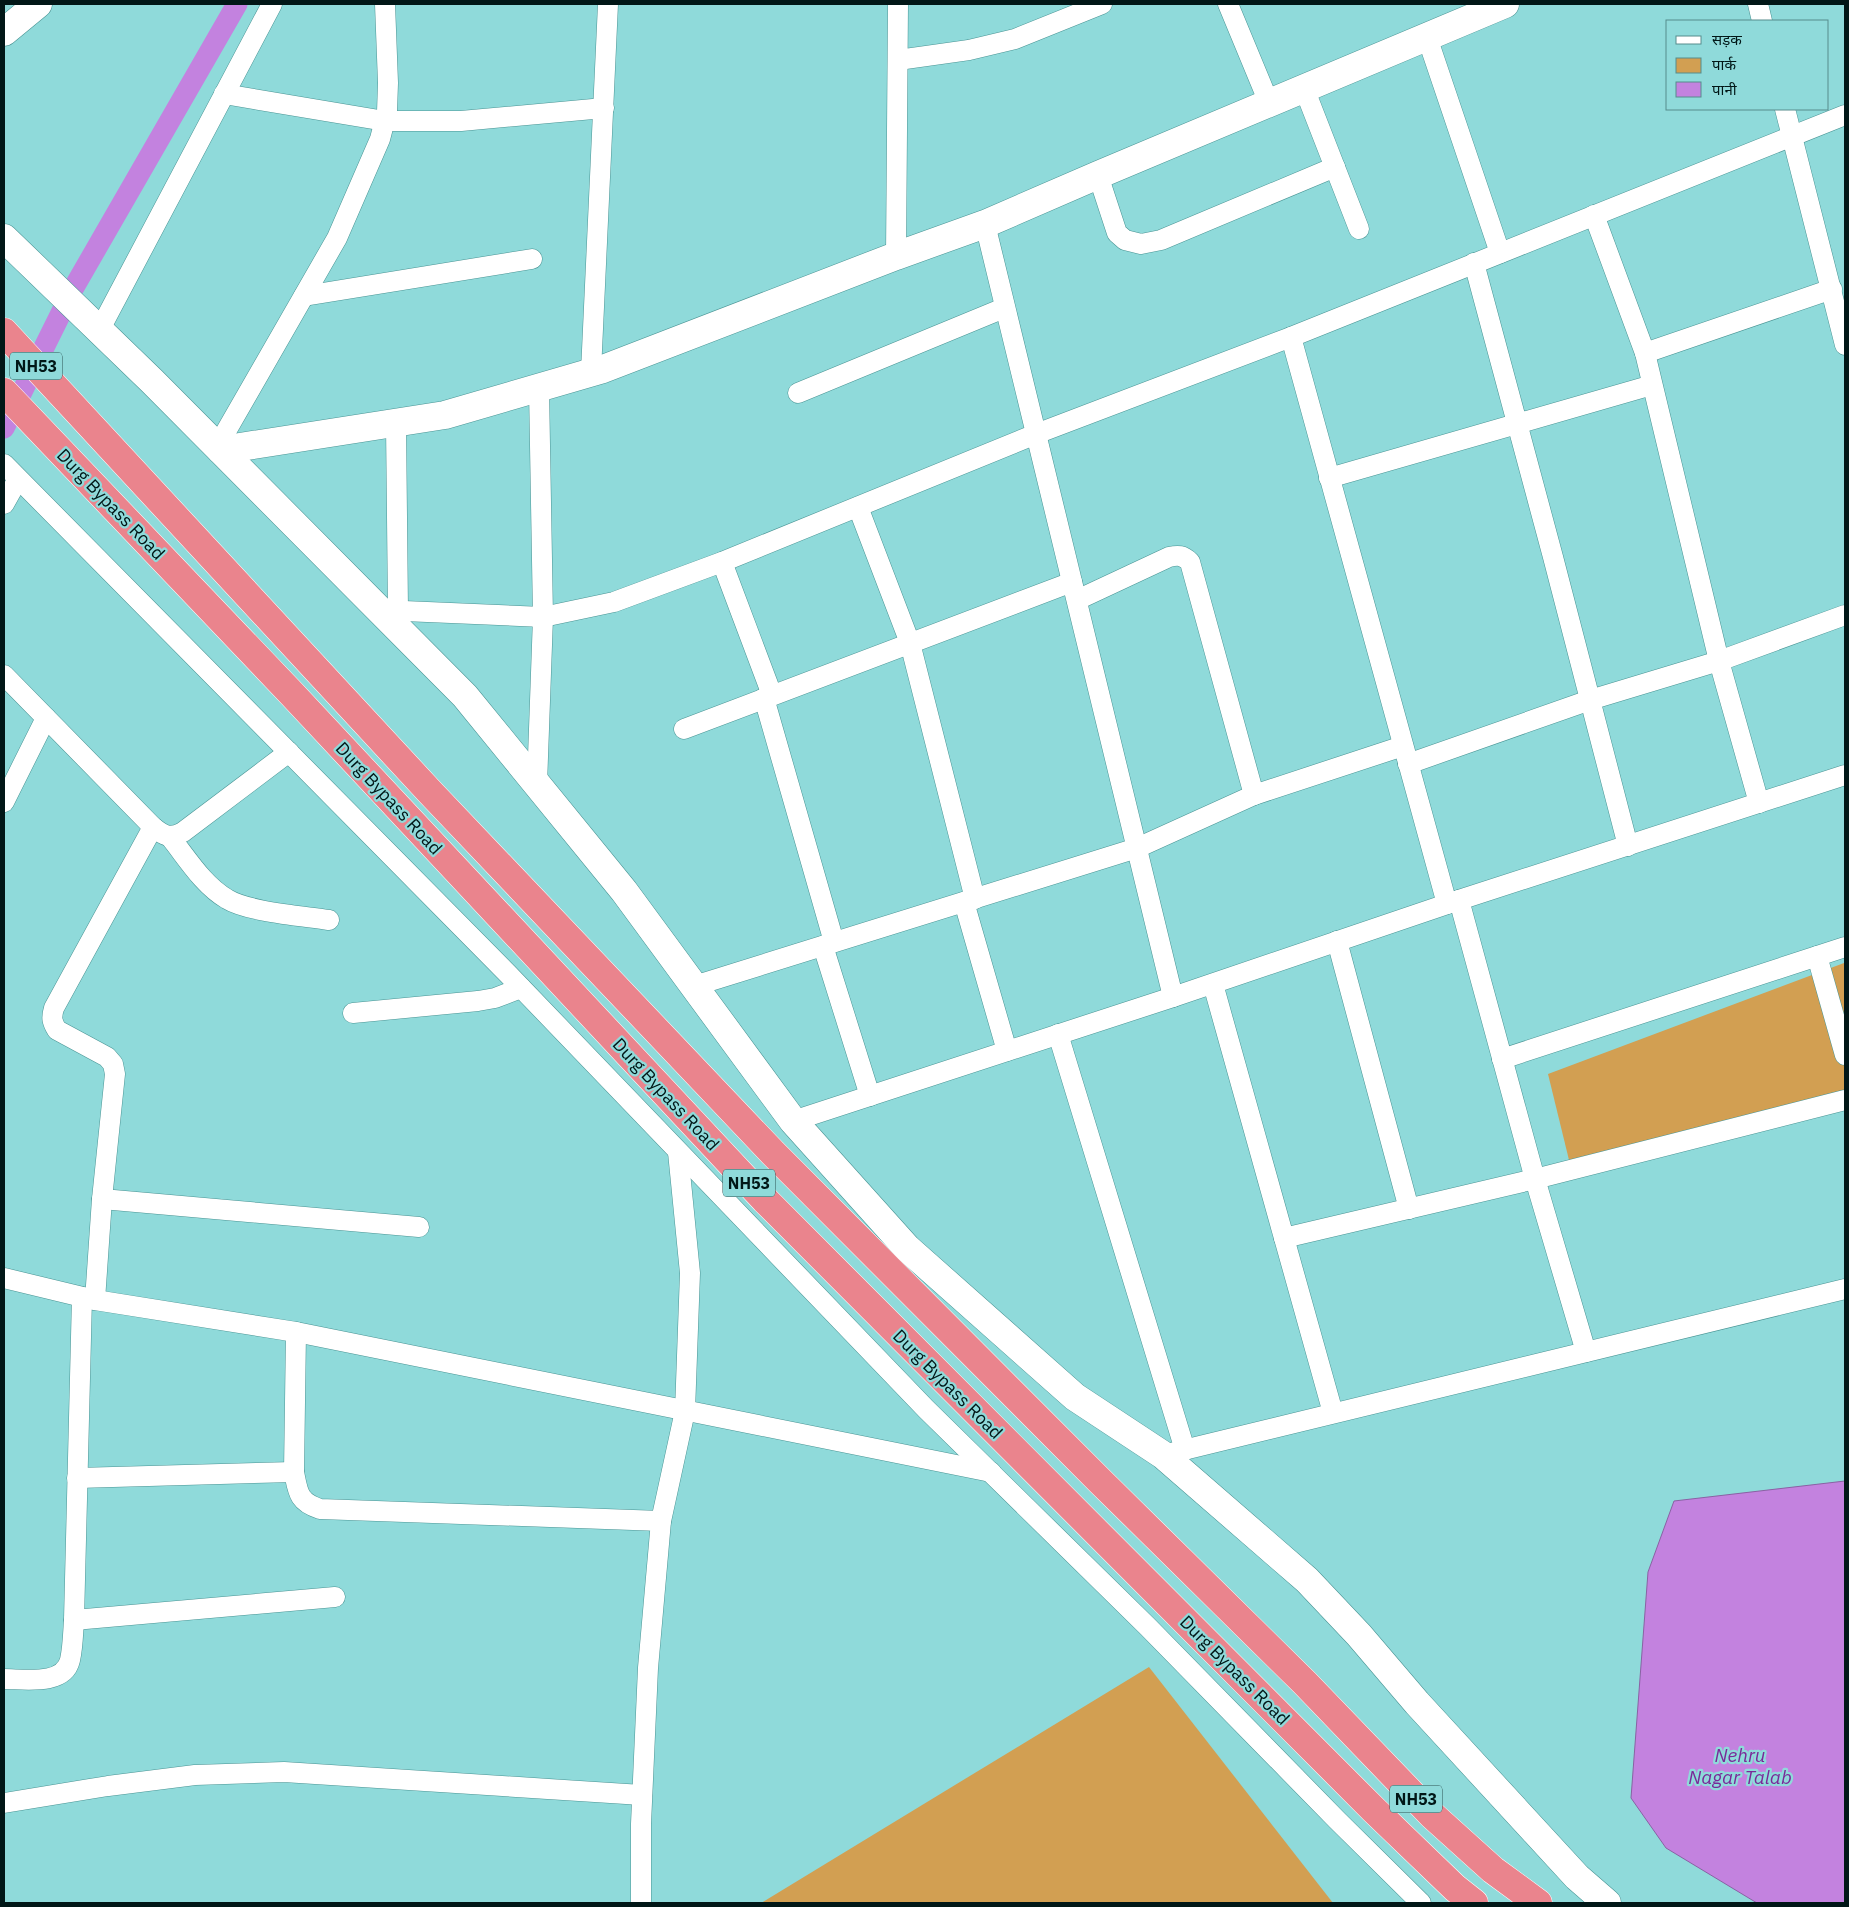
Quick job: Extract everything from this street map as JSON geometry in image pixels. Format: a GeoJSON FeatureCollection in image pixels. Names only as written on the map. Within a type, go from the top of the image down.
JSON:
{"type":"FeatureCollection","features":[{"type":"Feature","properties":{"kind":"highway","name":"Durg Bypass Road"},"geometry":{"type":"LineString","coordinates":[[4,332],[429,791],[773,1153],[1100,1481],[1305,1683],[1432,1815],[1493,1870],[1538,1903]]}},
{"type":"Feature","properties":{"kind":"highway","name":"Durg Bypass Road"},"geometry":{"type":"LineString","coordinates":[[4,392],[292,694],[765,1200],[1367,1803],[1455,1888],[1474,1903]]}},
{"type":"Feature","properties":{"kind":"street"},"geometry":{"type":"LineString","coordinates":[[4,32],[38,4]]}},
{"type":"Feature","properties":{"kind":"street"},"geometry":{"type":"LineString","coordinates":[[99,331],[272,4]]}},
{"type":"Feature","properties":{"kind":"street"},"geometry":{"type":"LineString","coordinates":[[219,449],[338,238],[380,139],[387,112],[388,83],[385,4]]}},
{"type":"Feature","properties":{"kind":"street"},"geometry":{"type":"LineString","coordinates":[[591,372],[608,4]]}},
{"type":"Feature","properties":{"kind":"street"},"geometry":{"type":"LineString","coordinates":[[896,256],[898,4]]}},
{"type":"Feature","properties":{"kind":"street"},"geometry":{"type":"LineString","coordinates":[[898,60],[969,50],[1015,39],[1102,4]]}},
{"type":"Feature","properties":{"kind":"street"},"geometry":{"type":"LineString","coordinates":[[1228,4],[1269,103]]}},
{"type":"Feature","properties":{"kind":"street"},"geometry":{"type":"LineString","coordinates":[[219,449],[445,415],[591,372],[985,224],[1505,4]]}},
{"type":"Feature","properties":{"kind":"street"},"geometry":{"type":"LineString","coordinates":[[1758,4],[1762,20]]}},
{"type":"Feature","properties":{"kind":"street"},"geometry":{"type":"LineString","coordinates":[[1426,37],[1500,253]]}},
{"type":"Feature","properties":{"kind":"street"},"geometry":{"type":"LineString","coordinates":[[1304,88],[1359,229]]}},
{"type":"Feature","properties":{"kind":"street"},"geometry":{"type":"LineString","coordinates":[[224,94],[385,122],[462,122],[604,108]]}},
{"type":"Feature","properties":{"kind":"street"},"geometry":{"type":"LineString","coordinates":[[1786,110],[1845,345]]}},
{"type":"Feature","properties":{"kind":"street"},"geometry":{"type":"LineString","coordinates":[[389,610],[543,617],[614,602],[722,562],[1036,434],[1291,336],[1845,115]]}},
{"type":"Feature","properties":{"kind":"street"},"geometry":{"type":"LineString","coordinates":[[1098,175],[1117,233],[1125,240],[1141,244],[1161,240],[1335,167]]}},
{"type":"Feature","properties":{"kind":"street"},"geometry":{"type":"LineString","coordinates":[[1594,215],[1645,353],[1719,661],[1759,803]]}},
{"type":"Feature","properties":{"kind":"street"},"geometry":{"type":"LineString","coordinates":[[985,224],[1173,997]]}},
{"type":"Feature","properties":{"kind":"street"},"geometry":{"type":"LineString","coordinates":[[4,238],[219,449],[389,610],[465,696],[624,891],[793,1121],[907,1248],[1075,1397],[1174,1452],[1307,1580],[1577,1877],[1607,1903]]}},
{"type":"Feature","properties":{"kind":"street"},"geometry":{"type":"LineString","coordinates":[[304,296],[532,259]]}},
{"type":"Feature","properties":{"kind":"street"},"geometry":{"type":"LineString","coordinates":[[1474,263],[1628,846]]}},
{"type":"Feature","properties":{"kind":"street"},"geometry":{"type":"LineString","coordinates":[[1645,353],[1832,289]]}},
{"type":"Feature","properties":{"kind":"street"},"geometry":{"type":"LineString","coordinates":[[798,393],[1004,308]]}},
{"type":"Feature","properties":{"kind":"street"},"geometry":{"type":"LineString","coordinates":[[1291,336],[1405,755],[1502,1060],[1586,1352]]}},
{"type":"Feature","properties":{"kind":"street"},"geometry":{"type":"LineString","coordinates":[[1329,478],[1652,385]]}},
{"type":"Feature","properties":{"kind":"street"},"geometry":{"type":"LineString","coordinates":[[537,785],[543,617],[539,388]]}},
{"type":"Feature","properties":{"kind":"street"},"geometry":{"type":"LineString","coordinates":[[389,610],[396,423]]}},
{"type":"Feature","properties":{"kind":"street"},"geometry":{"type":"LineString","coordinates":[[4,464],[521,988],[919,1402],[1148,1627],[1336,1820],[1421,1903]]}},
{"type":"Feature","properties":{"kind":"street"},"geometry":{"type":"LineString","coordinates":[[4,504],[18,479]]}},
{"type":"Feature","properties":{"kind":"street"},"geometry":{"type":"LineString","coordinates":[[858,507],[910,643],[969,901],[1007,1051]]}},
{"type":"Feature","properties":{"kind":"street"},"geometry":{"type":"LineString","coordinates":[[684,729],[910,643],[1074,591],[1178,555],[1184,556],[1190,562],[1254,795]]}},
{"type":"Feature","properties":{"kind":"street"},"geometry":{"type":"LineString","coordinates":[[722,562],[768,696],[829,944],[870,1096]]}},
{"type":"Feature","properties":{"kind":"street"},"geometry":{"type":"LineString","coordinates":[[694,986],[1137,848],[1254,795],[1405,755],[1719,661],[1845,615]]}},
{"type":"Feature","properties":{"kind":"street"},"geometry":{"type":"LineString","coordinates":[[4,675],[161,832],[204,880],[227,899],[242,906],[329,920]]}},
{"type":"Feature","properties":{"kind":"street"},"geometry":{"type":"LineString","coordinates":[[4,802],[46,718]]}},
{"type":"Feature","properties":{"kind":"street"},"geometry":{"type":"LineString","coordinates":[[161,832],[183,832],[289,752]]}},
{"type":"Feature","properties":{"kind":"street"},"geometry":{"type":"LineString","coordinates":[[793,1121],[1173,997],[1453,902],[1845,775]]}},
{"type":"Feature","properties":{"kind":"street"},"geometry":{"type":"LineString","coordinates":[[4,1679],[54,1678],[62,1674],[70,1660],[74,1620],[76,1478],[89,1298],[115,1074],[113,1064],[107,1057],[57,1030],[52,1024],[52,1017],[54,1008],[161,832]]}},
{"type":"Feature","properties":{"kind":"street"},"geometry":{"type":"LineString","coordinates":[[1337,941],[1409,1209]]}},
{"type":"Feature","properties":{"kind":"street"},"geometry":{"type":"LineString","coordinates":[[1502,1060],[1845,947]]}},
{"type":"Feature","properties":{"kind":"street"},"geometry":{"type":"LineString","coordinates":[[1817,956],[1845,1055]]}},
{"type":"Feature","properties":{"kind":"street"},"geometry":{"type":"LineString","coordinates":[[1212,984],[1333,1413]]}},
{"type":"Feature","properties":{"kind":"street"},"geometry":{"type":"LineString","coordinates":[[353,1012],[478,1001],[495,998],[521,988]]}},
{"type":"Feature","properties":{"kind":"street"},"geometry":{"type":"LineString","coordinates":[[1058,1034],[1174,1452]]}},
{"type":"Feature","properties":{"kind":"street"},"geometry":{"type":"LineString","coordinates":[[1284,1238],[1535,1179],[1845,1100]]}},
{"type":"Feature","properties":{"kind":"street"},"geometry":{"type":"LineString","coordinates":[[641,1903],[642,1795],[648,1668],[661,1521],[686,1411],[690,1273],[678,1152]]}},
{"type":"Feature","properties":{"kind":"street"},"geometry":{"type":"LineString","coordinates":[[102,1199],[419,1227]]}},
{"type":"Feature","properties":{"kind":"street"},"geometry":{"type":"LineString","coordinates":[[4,1278],[89,1298],[296,1332],[991,1472]]}},
{"type":"Feature","properties":{"kind":"street"},"geometry":{"type":"LineString","coordinates":[[1174,1452],[1845,1289]]}},
{"type":"Feature","properties":{"kind":"street"},"geometry":{"type":"LineString","coordinates":[[296,1332],[294,1472],[302,1500],[309,1506],[320,1509],[661,1521]]}},
{"type":"Feature","properties":{"kind":"street"},"geometry":{"type":"LineString","coordinates":[[76,1478],[294,1472]]}},
{"type":"Feature","properties":{"kind":"street"},"geometry":{"type":"LineString","coordinates":[[74,1620],[335,1597]]}},
{"type":"Feature","properties":{"kind":"street"},"geometry":{"type":"LineString","coordinates":[[4,1803],[108,1786],[195,1775],[284,1772],[642,1795]]}},
{"type":"Feature","properties":{"kind":"green space"},"geometry":{"type":"Polygon","coordinates":[[[1844,963],[1845,1091],[1569,1160],[1548,1074],[1844,963]]]}},
{"type":"Feature","properties":{"kind":"green space"},"geometry":{"type":"Polygon","coordinates":[[[1149,1667],[1333,1903],[761,1903],[1149,1667]]]}},
{"type":"Feature","properties":{"kind":"water","name":"Nehru Nagar Talab"},"geometry":{"type":"Polygon","coordinates":[[[1845,1481],[1845,1903],[1757,1903],[1666,1848],[1631,1798],[1648,1572],[1674,1501],[1845,1481]]]}},
{"type":"Feature","properties":{"kind":"waterway"},"geometry":{"type":"LineString","coordinates":[[4,428],[73,289],[237,4]]}}]}
